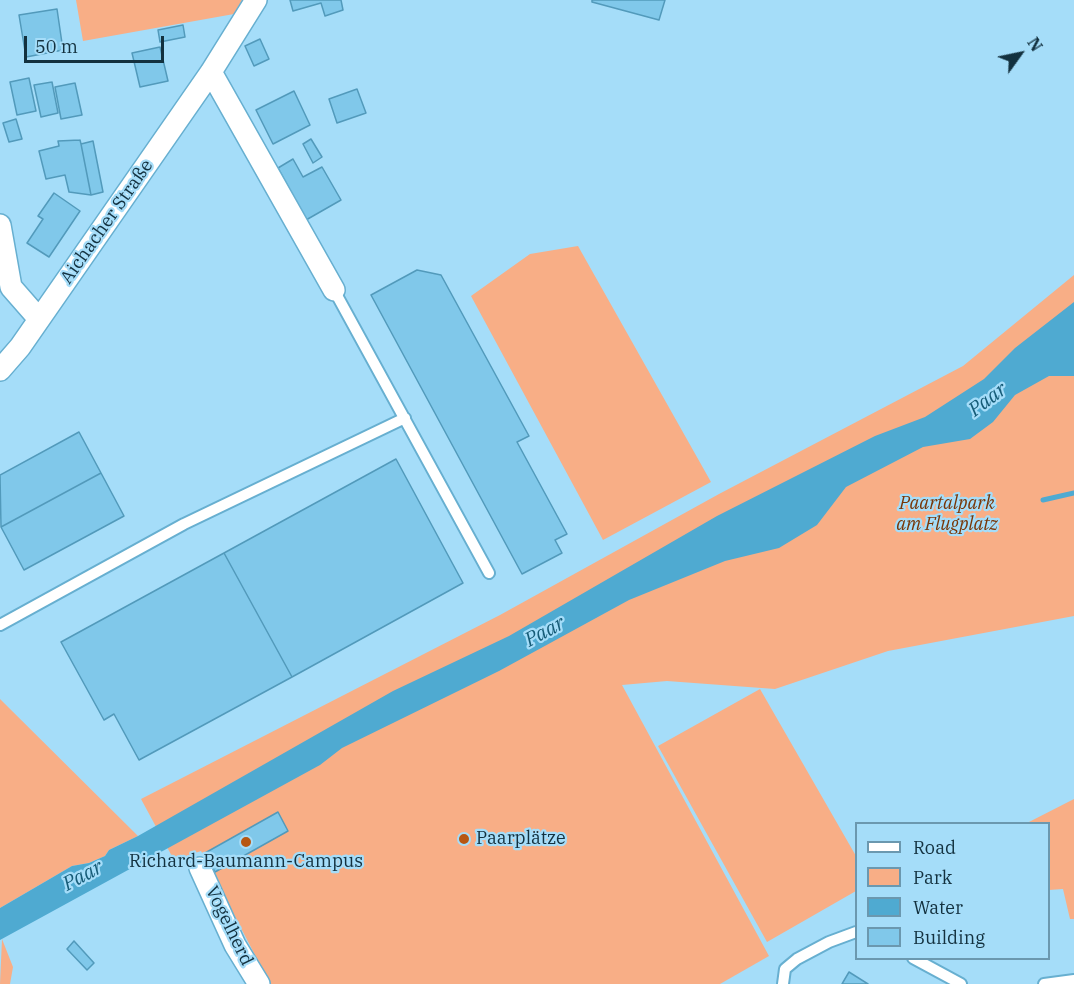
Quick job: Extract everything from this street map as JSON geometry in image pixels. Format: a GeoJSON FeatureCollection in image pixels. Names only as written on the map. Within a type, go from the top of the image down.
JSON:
{"type":"FeatureCollection","features":[{"type":"Feature","properties":{"kind":"street","name":"Aichacher Straße"},"geometry":{"type":"LineString","coordinates":[[0,369],[20,347],[211,72],[256,0]]}},
{"type":"Feature","properties":{"kind":"street"},"geometry":{"type":"LineString","coordinates":[[211,72],[334,290]]}},
{"type":"Feature","properties":{"kind":"street"},"geometry":{"type":"LineString","coordinates":[[0,225],[11,287],[39,319]]}},
{"type":"Feature","properties":{"kind":"street","name":"Vogelherd"},"geometry":{"type":"LineString","coordinates":[[201,868],[236,945],[259,984]]}},
{"type":"Feature","properties":{"kind":"lane"},"geometry":{"type":"LineString","coordinates":[[334,290],[489,573]]}},
{"type":"Feature","properties":{"kind":"lane"},"geometry":{"type":"LineString","coordinates":[[0,625],[184,524],[405,418]]}},
{"type":"Feature","properties":{"kind":"lane"},"geometry":{"type":"LineString","coordinates":[[783,984],[785,969],[797,959],[829,942],[855,932]]}},
{"type":"Feature","properties":{"kind":"lane"},"geometry":{"type":"LineString","coordinates":[[917,960],[962,984]]}},
{"type":"Feature","properties":{"kind":"lane"},"geometry":{"type":"LineString","coordinates":[[1044,984],[1074,980]]}},
{"type":"Feature","properties":{"kind":"green space"},"geometry":{"type":"Polygon","coordinates":[[[76,0],[242,0],[234,14],[83,41],[76,0]]]}},
{"type":"Feature","properties":{"kind":"green space"},"geometry":{"type":"Polygon","coordinates":[[[578,246],[711,482],[603,540],[471,296],[530,254],[578,246]]]}},
{"type":"Feature","properties":{"kind":"green space","name":"Paartalpark am Flugplatz"},"geometry":{"type":"Polygon","coordinates":[[[1074,275],[1074,616],[888,651],[775,689],[667,681],[622,685],[769,956],[720,984],[270,984],[201,851],[174,860],[141,799],[500,615],[719,494],[963,366],[1074,275]]]}},
{"type":"Feature","properties":{"kind":"green space"},"geometry":{"type":"Polygon","coordinates":[[[760,689],[855,854],[855,892],[767,942],[658,746],[760,689]]]}},
{"type":"Feature","properties":{"kind":"green space"},"geometry":{"type":"Polygon","coordinates":[[[0,699],[138,836],[109,850],[105,856],[89,863],[72,866],[0,908],[0,699]]]}},
{"type":"Feature","properties":{"kind":"green space"},"geometry":{"type":"Polygon","coordinates":[[[1074,799],[1074,919],[1070,919],[1063,889],[1050,890],[1050,822],[1029,822],[1074,799]]]}},
{"type":"Feature","properties":{"kind":"green space"},"geometry":{"type":"Polygon","coordinates":[[[2,939],[13,967],[10,984],[0,984],[2,939]]]}},
{"type":"Feature","properties":{"kind":"water","name":"Paar"},"geometry":{"type":"Polygon","coordinates":[[[1074,302],[1074,376],[1049,376],[1015,395],[993,422],[970,439],[923,447],[846,487],[817,525],[779,548],[725,561],[629,600],[499,671],[342,748],[320,765],[0,940],[0,908],[72,866],[89,863],[105,856],[109,850],[138,836],[393,691],[509,636],[717,516],[875,436],[925,417],[984,379],[1015,348],[1074,302]]]}},
{"type":"Feature","properties":{"kind":"building"},"geometry":{"type":"Polygon","coordinates":[[[290,0],[341,0],[343,10],[325,16],[321,3],[293,11],[290,0]]]}},
{"type":"Feature","properties":{"kind":"building"},"geometry":{"type":"Polygon","coordinates":[[[592,0],[665,0],[659,20],[592,2],[592,0]]]}},
{"type":"Feature","properties":{"kind":"building"},"geometry":{"type":"Polygon","coordinates":[[[57,9],[63,50],[26,57],[19,15],[57,9]]]}},
{"type":"Feature","properties":{"kind":"building"},"geometry":{"type":"Polygon","coordinates":[[[183,25],[185,37],[160,42],[158,30],[183,25]]]}},
{"type":"Feature","properties":{"kind":"building"},"geometry":{"type":"Polygon","coordinates":[[[260,39],[269,59],[254,66],[245,46],[260,39]]]}},
{"type":"Feature","properties":{"kind":"building"},"geometry":{"type":"Polygon","coordinates":[[[160,47],[168,81],[140,87],[132,53],[160,47]]]}},
{"type":"Feature","properties":{"kind":"building"},"geometry":{"type":"Polygon","coordinates":[[[29,78],[36,111],[17,115],[10,82],[29,78]]]}},
{"type":"Feature","properties":{"kind":"building"},"geometry":{"type":"Polygon","coordinates":[[[52,82],[58,113],[41,117],[34,85],[52,82]]]}},
{"type":"Feature","properties":{"kind":"building"},"geometry":{"type":"Polygon","coordinates":[[[75,83],[82,115],[61,119],[55,87],[75,83]]]}},
{"type":"Feature","properties":{"kind":"building"},"geometry":{"type":"Polygon","coordinates":[[[357,89],[366,113],[337,123],[329,99],[357,89]]]}},
{"type":"Feature","properties":{"kind":"building"},"geometry":{"type":"Polygon","coordinates":[[[294,91],[310,125],[273,144],[256,110],[294,91]]]}},
{"type":"Feature","properties":{"kind":"building"},"geometry":{"type":"Polygon","coordinates":[[[16,119],[22,139],[9,142],[3,123],[16,119]]]}},
{"type":"Feature","properties":{"kind":"building"},"geometry":{"type":"Polygon","coordinates":[[[311,139],[322,157],[313,163],[303,144],[311,139]]]}},
{"type":"Feature","properties":{"kind":"building"},"geometry":{"type":"Polygon","coordinates":[[[80,140],[91,195],[69,192],[65,175],[46,179],[39,151],[59,146],[58,141],[80,140]]]}},
{"type":"Feature","properties":{"kind":"building"},"geometry":{"type":"Polygon","coordinates":[[[93,141],[103,192],[91,195],[81,144],[93,141]]]}},
{"type":"Feature","properties":{"kind":"building"},"geometry":{"type":"Polygon","coordinates":[[[293,159],[303,177],[322,167],[341,200],[306,220],[278,168],[293,159]]]}},
{"type":"Feature","properties":{"kind":"building"},"geometry":{"type":"Polygon","coordinates":[[[54,193],[80,211],[49,257],[27,243],[43,219],[38,216],[54,193]]]}},
{"type":"Feature","properties":{"kind":"building"},"geometry":{"type":"Polygon","coordinates":[[[417,270],[441,275],[529,436],[517,442],[567,534],[555,540],[562,553],[522,574],[371,295],[417,270]]]}},
{"type":"Feature","properties":{"kind":"building"},"geometry":{"type":"Polygon","coordinates":[[[79,432],[101,473],[1,527],[0,475],[79,432]]]}},
{"type":"Feature","properties":{"kind":"building"},"geometry":{"type":"Polygon","coordinates":[[[396,459],[463,583],[292,677],[224,553],[396,459]]]}},
{"type":"Feature","properties":{"kind":"building"},"geometry":{"type":"Polygon","coordinates":[[[101,473],[124,516],[24,570],[1,527],[101,473]]]}},
{"type":"Feature","properties":{"kind":"building"},"geometry":{"type":"Polygon","coordinates":[[[224,553],[292,677],[139,760],[114,714],[104,720],[61,642],[224,553]]]}},
{"type":"Feature","properties":{"kind":"building","name":"Richard-Baumann-Campus"},"geometry":{"type":"Polygon","coordinates":[[[278,812],[288,831],[215,872],[205,853],[278,812]]]}},
{"type":"Feature","properties":{"kind":"building"},"geometry":{"type":"Polygon","coordinates":[[[74,941],[94,963],[87,970],[67,949],[74,941]]]}},
{"type":"Feature","properties":{"kind":"building"},"geometry":{"type":"Polygon","coordinates":[[[849,972],[868,984],[842,984],[849,972]]]}},
{"type":"Feature","properties":{"kind":"waterway"},"geometry":{"type":"LineString","coordinates":[[1043,500],[1074,493]]}},
{"type":"Feature","properties":{"kind":"place","name":"Paarplätze"},"geometry":{"type":"Point","coordinates":[464,839]}},
{"type":"Feature","properties":{"kind":"place","name":"Richard-Baumann-Campus"},"geometry":{"type":"Point","coordinates":[246,842]}}]}
